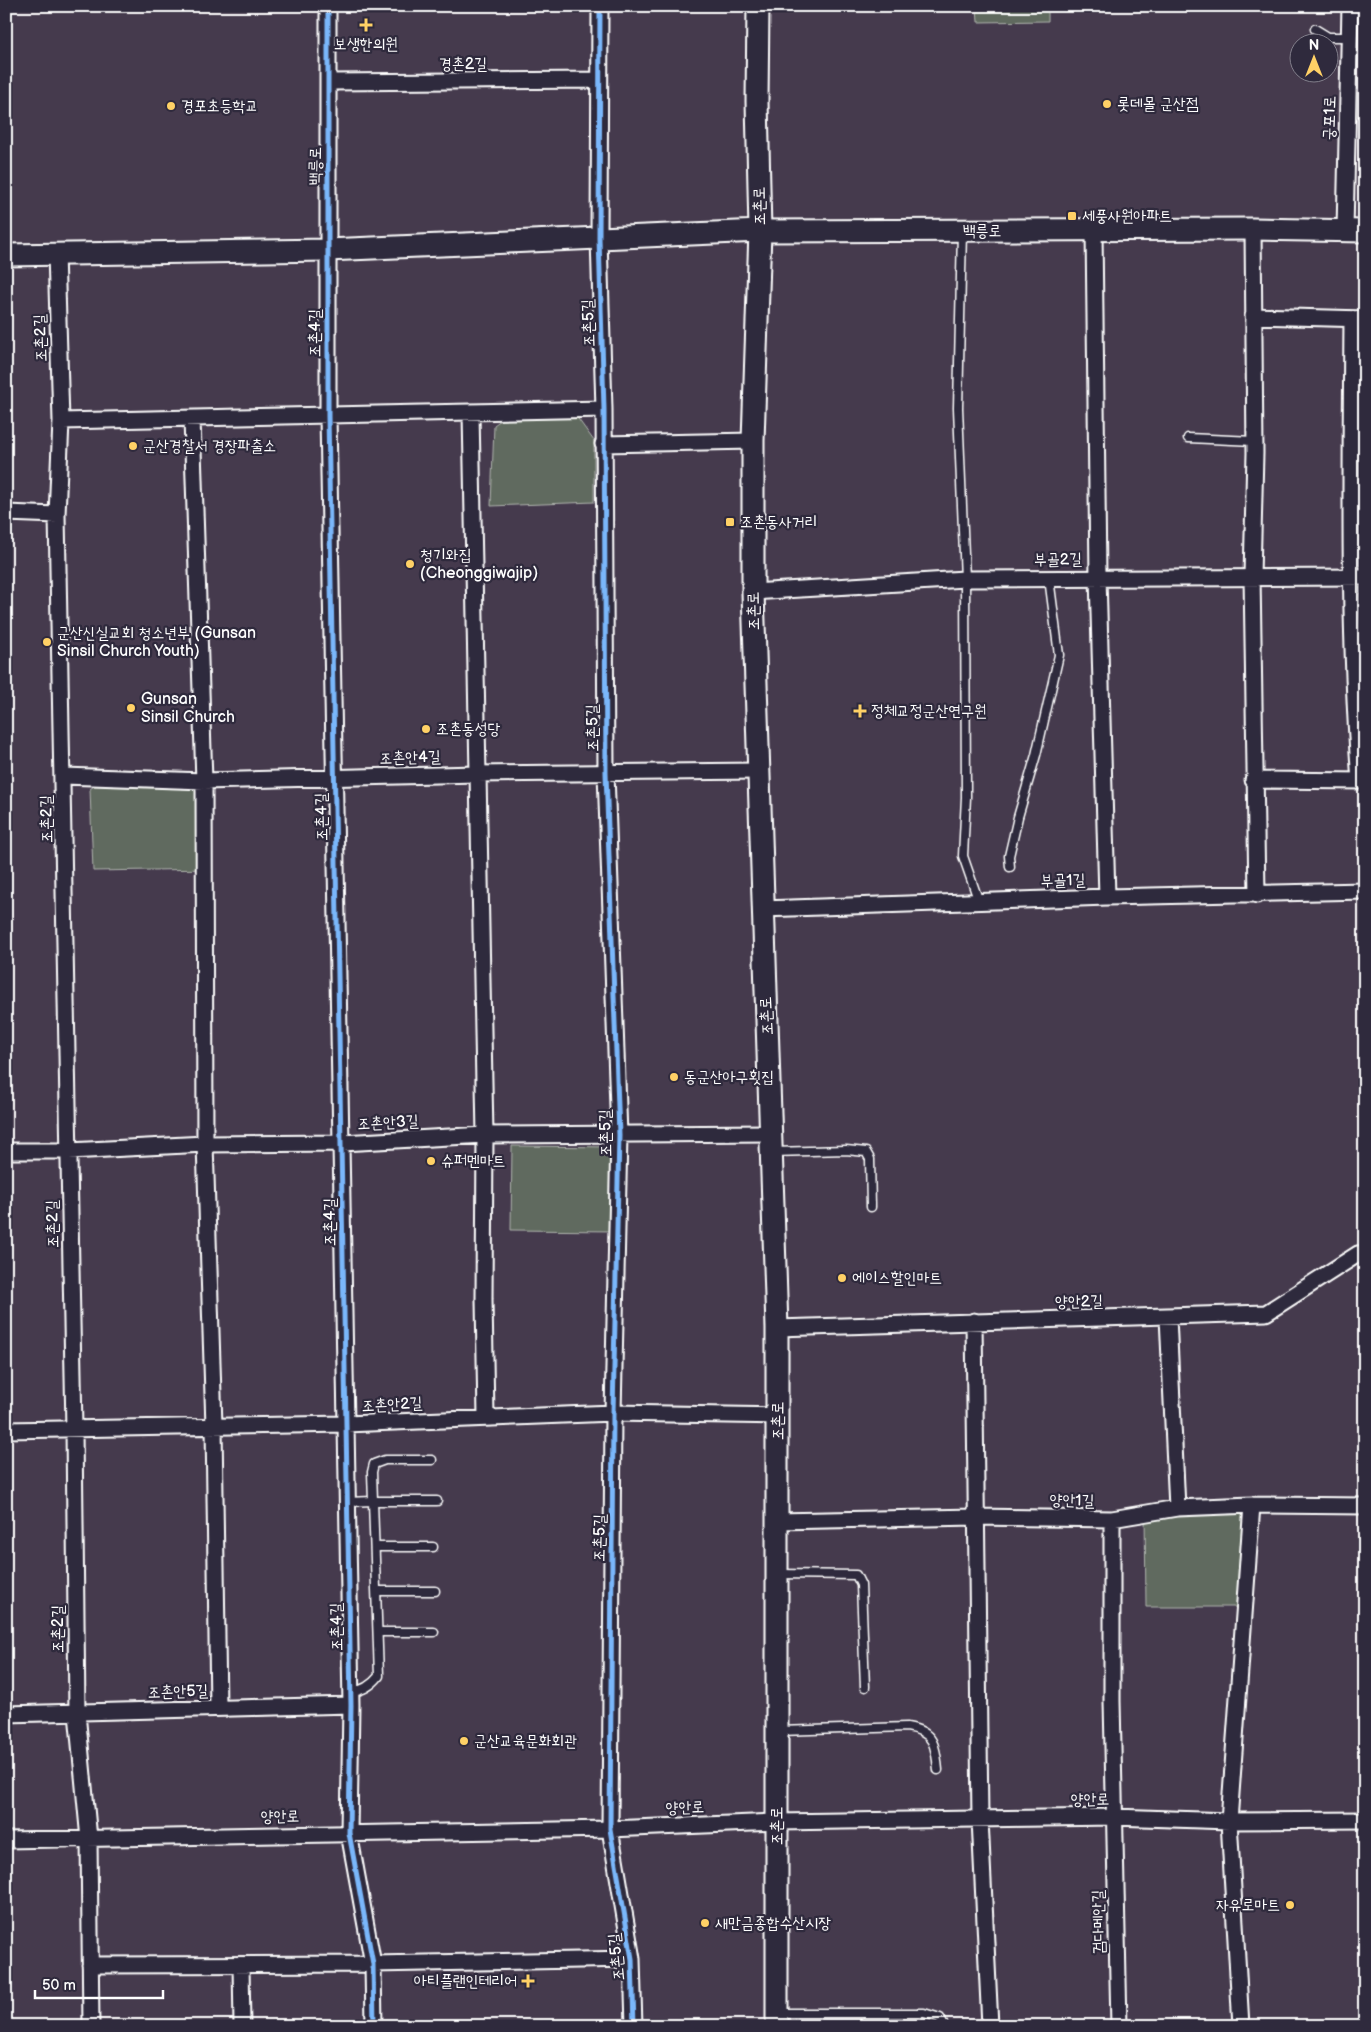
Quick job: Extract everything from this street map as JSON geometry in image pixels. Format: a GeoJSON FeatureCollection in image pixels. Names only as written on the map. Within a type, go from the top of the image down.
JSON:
{"type":"FeatureCollection","features":[{"type":"Feature","properties":{"kind":"street"},"geometry":{"type":"LineString","coordinates":[[328,6],[329,82]]}},
{"type":"Feature","properties":{"kind":"street"},"geometry":{"type":"LineString","coordinates":[[599,238],[598,80],[600,6]]}},
{"type":"Feature","properties":{"kind":"street","name":"조촌로"},"geometry":{"type":"LineString","coordinates":[[758,6],[757,101],[760,231],[753,441],[753,592],[762,910],[773,1143],[779,1416],[777,1522],[777,2020]]}},
{"type":"Feature","properties":{"kind":"street","name":"궁포1로"},"geometry":{"type":"LineString","coordinates":[[1350,6],[1358,36],[1355,230]]}},
{"type":"Feature","properties":{"kind":"street","name":"경촌2길"},"geometry":{"type":"LineString","coordinates":[[329,82],[598,80]]}},
{"type":"Feature","properties":{"kind":"street","name":"백릉로"},"geometry":{"type":"LineString","coordinates":[[327,250],[329,82]]}},
{"type":"Feature","properties":{"kind":"street"},"geometry":{"type":"LineString","coordinates":[[1253,229],[1254,441],[1252,576],[1253,780],[1256,894]]}},
{"type":"Feature","properties":{"kind":"street"},"geometry":{"type":"LineString","coordinates":[[1094,230],[1098,577],[1107,897]]}},
{"type":"Feature","properties":{"kind":"street","name":"백릉로"},"geometry":{"type":"LineString","coordinates":[[6,255],[327,250],[760,231],[1355,230]]}},
{"type":"Feature","properties":{"kind":"street","name":"조촌5길"},"geometry":{"type":"LineString","coordinates":[[599,238],[604,409],[606,773],[619,1135],[610,1829],[632,1959],[634,2026]]}},
{"type":"Feature","properties":{"kind":"street","name":"조촌4길"},"geometry":{"type":"LineString","coordinates":[[327,250],[328,416],[351,1699],[349,1833],[373,1964],[374,2026]]}},
{"type":"Feature","properties":{"kind":"street","name":"조촌2길"},"geometry":{"type":"LineString","coordinates":[[56,253],[61,421],[58,515],[74,1430],[76,1713],[89,1840],[91,2026]]}},
{"type":"Feature","properties":{"kind":"street"},"geometry":{"type":"LineString","coordinates":[[1253,316],[1359,319],[1358,577],[1354,708],[1362,781],[1253,780]]}},
{"type":"Feature","properties":{"kind":"street"},"geometry":{"type":"LineString","coordinates":[[61,421],[604,409]]}},
{"type":"Feature","properties":{"kind":"street"},"geometry":{"type":"LineString","coordinates":[[471,413],[485,1135],[484,1299],[486,1418]]}},
{"type":"Feature","properties":{"kind":"street"},"geometry":{"type":"LineString","coordinates":[[192,419],[204,780],[205,1144],[214,1426],[218,1708]]}},
{"type":"Feature","properties":{"kind":"street"},"geometry":{"type":"LineString","coordinates":[[603,444],[753,441]]}},
{"type":"Feature","properties":{"kind":"street"},"geometry":{"type":"LineString","coordinates":[[6,514],[58,515]]}},
{"type":"Feature","properties":{"kind":"street","name":"부골2길"},"geometry":{"type":"LineString","coordinates":[[753,592],[965,579],[1252,576],[1358,577]]}},
{"type":"Feature","properties":{"kind":"street","name":"조촌안4길"},"geometry":{"type":"LineString","coordinates":[[64,776],[204,780],[477,774],[758,771]]}},
{"type":"Feature","properties":{"kind":"street","name":"부골1길"},"geometry":{"type":"LineString","coordinates":[[762,910],[1107,897],[1365,891]]}},
{"type":"Feature","properties":{"kind":"street","name":"조촌안3길"},"geometry":{"type":"LineString","coordinates":[[6,1151],[69,1151],[205,1144],[342,1143],[485,1135],[619,1135],[773,1143]]}},
{"type":"Feature","properties":{"kind":"street","name":"양안2길"},"geometry":{"type":"LineString","coordinates":[[777,1328],[974,1321],[1168,1318],[1266,1313],[1358,1254],[1365,1253]]}},
{"type":"Feature","properties":{"kind":"street"},"geometry":{"type":"LineString","coordinates":[[1168,1318],[1176,1508]]}},
{"type":"Feature","properties":{"kind":"street"},"geometry":{"type":"LineString","coordinates":[[974,1321],[980,1819],[990,2026]]}},
{"type":"Feature","properties":{"kind":"street","name":"조촌안2길"},"geometry":{"type":"LineString","coordinates":[[6,1430],[346,1424],[614,1413],[779,1416]]}},
{"type":"Feature","properties":{"kind":"street"},"geometry":{"type":"LineString","coordinates":[[1241,2026],[1230,1821],[1252,1505]]}},
{"type":"Feature","properties":{"kind":"street","name":"양안1길"},"geometry":{"type":"LineString","coordinates":[[777,1522],[976,1517],[1112,1519],[1176,1508],[1252,1505],[1365,1506]]}},
{"type":"Feature","properties":{"kind":"street","name":"검다메안길"},"geometry":{"type":"LineString","coordinates":[[1112,1519],[1114,1817],[1119,2026]]}},
{"type":"Feature","properties":{"kind":"street","name":"조촌안5길"},"geometry":{"type":"LineString","coordinates":[[6,1714],[218,1708],[351,1699]]}},
{"type":"Feature","properties":{"kind":"street","name":"양안로"},"geometry":{"type":"LineString","coordinates":[[6,1840],[89,1840],[349,1833],[610,1829],[777,1822],[1114,1817],[1230,1821],[1365,1820]]}},
{"type":"Feature","properties":{"kind":"street"},"geometry":{"type":"LineString","coordinates":[[90,1965],[373,1964],[632,1959]]}},
{"type":"Feature","properties":{"kind":"street"},"geometry":{"type":"LineString","coordinates":[[241,1965],[242,2026]]}},
{"type":"Feature","properties":{"kind":"lane"},"geometry":{"type":"LineString","coordinates":[[1316,29],[1328,37],[1358,36]]}},
{"type":"Feature","properties":{"kind":"lane"},"geometry":{"type":"LineString","coordinates":[[962,231],[958,408],[965,579],[966,797],[963,856],[979,902]]}},
{"type":"Feature","properties":{"kind":"lane"},"geometry":{"type":"LineString","coordinates":[[1188,438],[1254,441]]}},
{"type":"Feature","properties":{"kind":"lane"},"geometry":{"type":"LineString","coordinates":[[1010,867],[1009,856],[1018,817],[1036,755],[1059,655],[1049,578]]}},
{"type":"Feature","properties":{"kind":"lane"},"geometry":{"type":"LineString","coordinates":[[773,1143],[866,1152],[870,1159],[872,1208]]}},
{"type":"Feature","properties":{"kind":"lane"},"geometry":{"type":"LineString","coordinates":[[351,1699],[372,1684],[379,1676],[379,1632],[372,1472],[374,1464],[384,1460],[432,1460]]}},
{"type":"Feature","properties":{"kind":"lane"},"geometry":{"type":"LineString","coordinates":[[347,1502],[437,1501]]}},
{"type":"Feature","properties":{"kind":"lane"},"geometry":{"type":"LineString","coordinates":[[376,1547],[433,1547]]}},
{"type":"Feature","properties":{"kind":"lane"},"geometry":{"type":"LineString","coordinates":[[777,1574],[856,1575],[861,1585],[865,1686]]}},
{"type":"Feature","properties":{"kind":"lane"},"geometry":{"type":"LineString","coordinates":[[377,1591],[435,1591]]}},
{"type":"Feature","properties":{"kind":"lane"},"geometry":{"type":"LineString","coordinates":[[379,1632],[434,1632]]}},
{"type":"Feature","properties":{"kind":"lane"},"geometry":{"type":"LineString","coordinates":[[777,1731],[907,1727],[920,1729],[930,1736],[937,1754],[938,1770]]}},
{"type":"Feature","properties":{"kind":"lane"},"geometry":{"type":"LineString","coordinates":[[777,2020],[924,2013],[940,2018],[944,2026]]}},
{"type":"Feature","properties":{"kind":"green space"},"geometry":{"type":"Polygon","coordinates":[[[977,6],[1048,6],[1048,21],[978,22],[977,6]]]}},
{"type":"Feature","properties":{"kind":"green space"},"geometry":{"type":"Polygon","coordinates":[[[576,416],[594,441],[594,502],[491,506],[494,425],[505,417],[576,416]]]}},
{"type":"Feature","properties":{"kind":"green space"},"geometry":{"type":"Polygon","coordinates":[[[101,781],[197,781],[209,791],[212,869],[93,871],[90,789],[101,781]]]}},
{"type":"Feature","properties":{"kind":"green space"},"geometry":{"type":"Polygon","coordinates":[[[512,1146],[616,1147],[615,1231],[511,1230],[512,1146]]]}},
{"type":"Feature","properties":{"kind":"green space"},"geometry":{"type":"Polygon","coordinates":[[[1145,1514],[1243,1514],[1244,1607],[1146,1607],[1145,1514]]]}},
{"type":"Feature","properties":{"kind":"cycle path"},"geometry":{"type":"LineString","coordinates":[[328,6],[328,416],[351,1705],[349,1833],[373,1964],[374,2026]]}},
{"type":"Feature","properties":{"kind":"cycle path"},"geometry":{"type":"LineString","coordinates":[[600,6],[599,238],[604,409],[606,773],[619,1135],[613,1413],[610,1829],[632,1959],[634,2026]]}},
{"type":"Feature","properties":{"kind":"place","name":"보생한의원"},"geometry":{"type":"Point","coordinates":[366,25]}},
{"type":"Feature","properties":{"kind":"place","name":"롯데몰 군산점"},"geometry":{"type":"Point","coordinates":[1107,104]}},
{"type":"Feature","properties":{"kind":"place","name":"경포초등학교"},"geometry":{"type":"Point","coordinates":[171,106]}},
{"type":"Feature","properties":{"kind":"place","name":"세풍사원아파트"},"geometry":{"type":"Point","coordinates":[1072,216]}},
{"type":"Feature","properties":{"kind":"place","name":"군산경찰서 경장파출소"},"geometry":{"type":"Point","coordinates":[133,446]}},
{"type":"Feature","properties":{"kind":"place","name":"조촌동사거리"},"geometry":{"type":"Point","coordinates":[730,522]}},
{"type":"Feature","properties":{"kind":"place","name":"청기와집 (Cheonggiwajip)"},"geometry":{"type":"Point","coordinates":[410,564]}},
{"type":"Feature","properties":{"kind":"place","name":"군산신실교회 청소년부 (Gunsan Sinsil Church Youth)"},"geometry":{"type":"Point","coordinates":[47,642]}},
{"type":"Feature","properties":{"kind":"place","name":"Gunsan Sinsil Church"},"geometry":{"type":"Point","coordinates":[131,708]}},
{"type":"Feature","properties":{"kind":"place","name":"정체교정군산연구원"},"geometry":{"type":"Point","coordinates":[860,711]}},
{"type":"Feature","properties":{"kind":"place","name":"조촌동성당"},"geometry":{"type":"Point","coordinates":[426,729]}},
{"type":"Feature","properties":{"kind":"place","name":"동군산아구횟집"},"geometry":{"type":"Point","coordinates":[674,1077]}},
{"type":"Feature","properties":{"kind":"place","name":"슈퍼멘마트"},"geometry":{"type":"Point","coordinates":[431,1161]}},
{"type":"Feature","properties":{"kind":"place","name":"에이스할인마트"},"geometry":{"type":"Point","coordinates":[842,1278]}},
{"type":"Feature","properties":{"kind":"place","name":"군산교육문화회관"},"geometry":{"type":"Point","coordinates":[464,1741]}},
{"type":"Feature","properties":{"kind":"place","name":"자유로마트"},"geometry":{"type":"Point","coordinates":[1290,1905]}},
{"type":"Feature","properties":{"kind":"place","name":"새만금종합수산시장"},"geometry":{"type":"Point","coordinates":[705,1923]}},
{"type":"Feature","properties":{"kind":"place","name":"아티플랜인테리어"},"geometry":{"type":"Point","coordinates":[528,1981]}}]}
